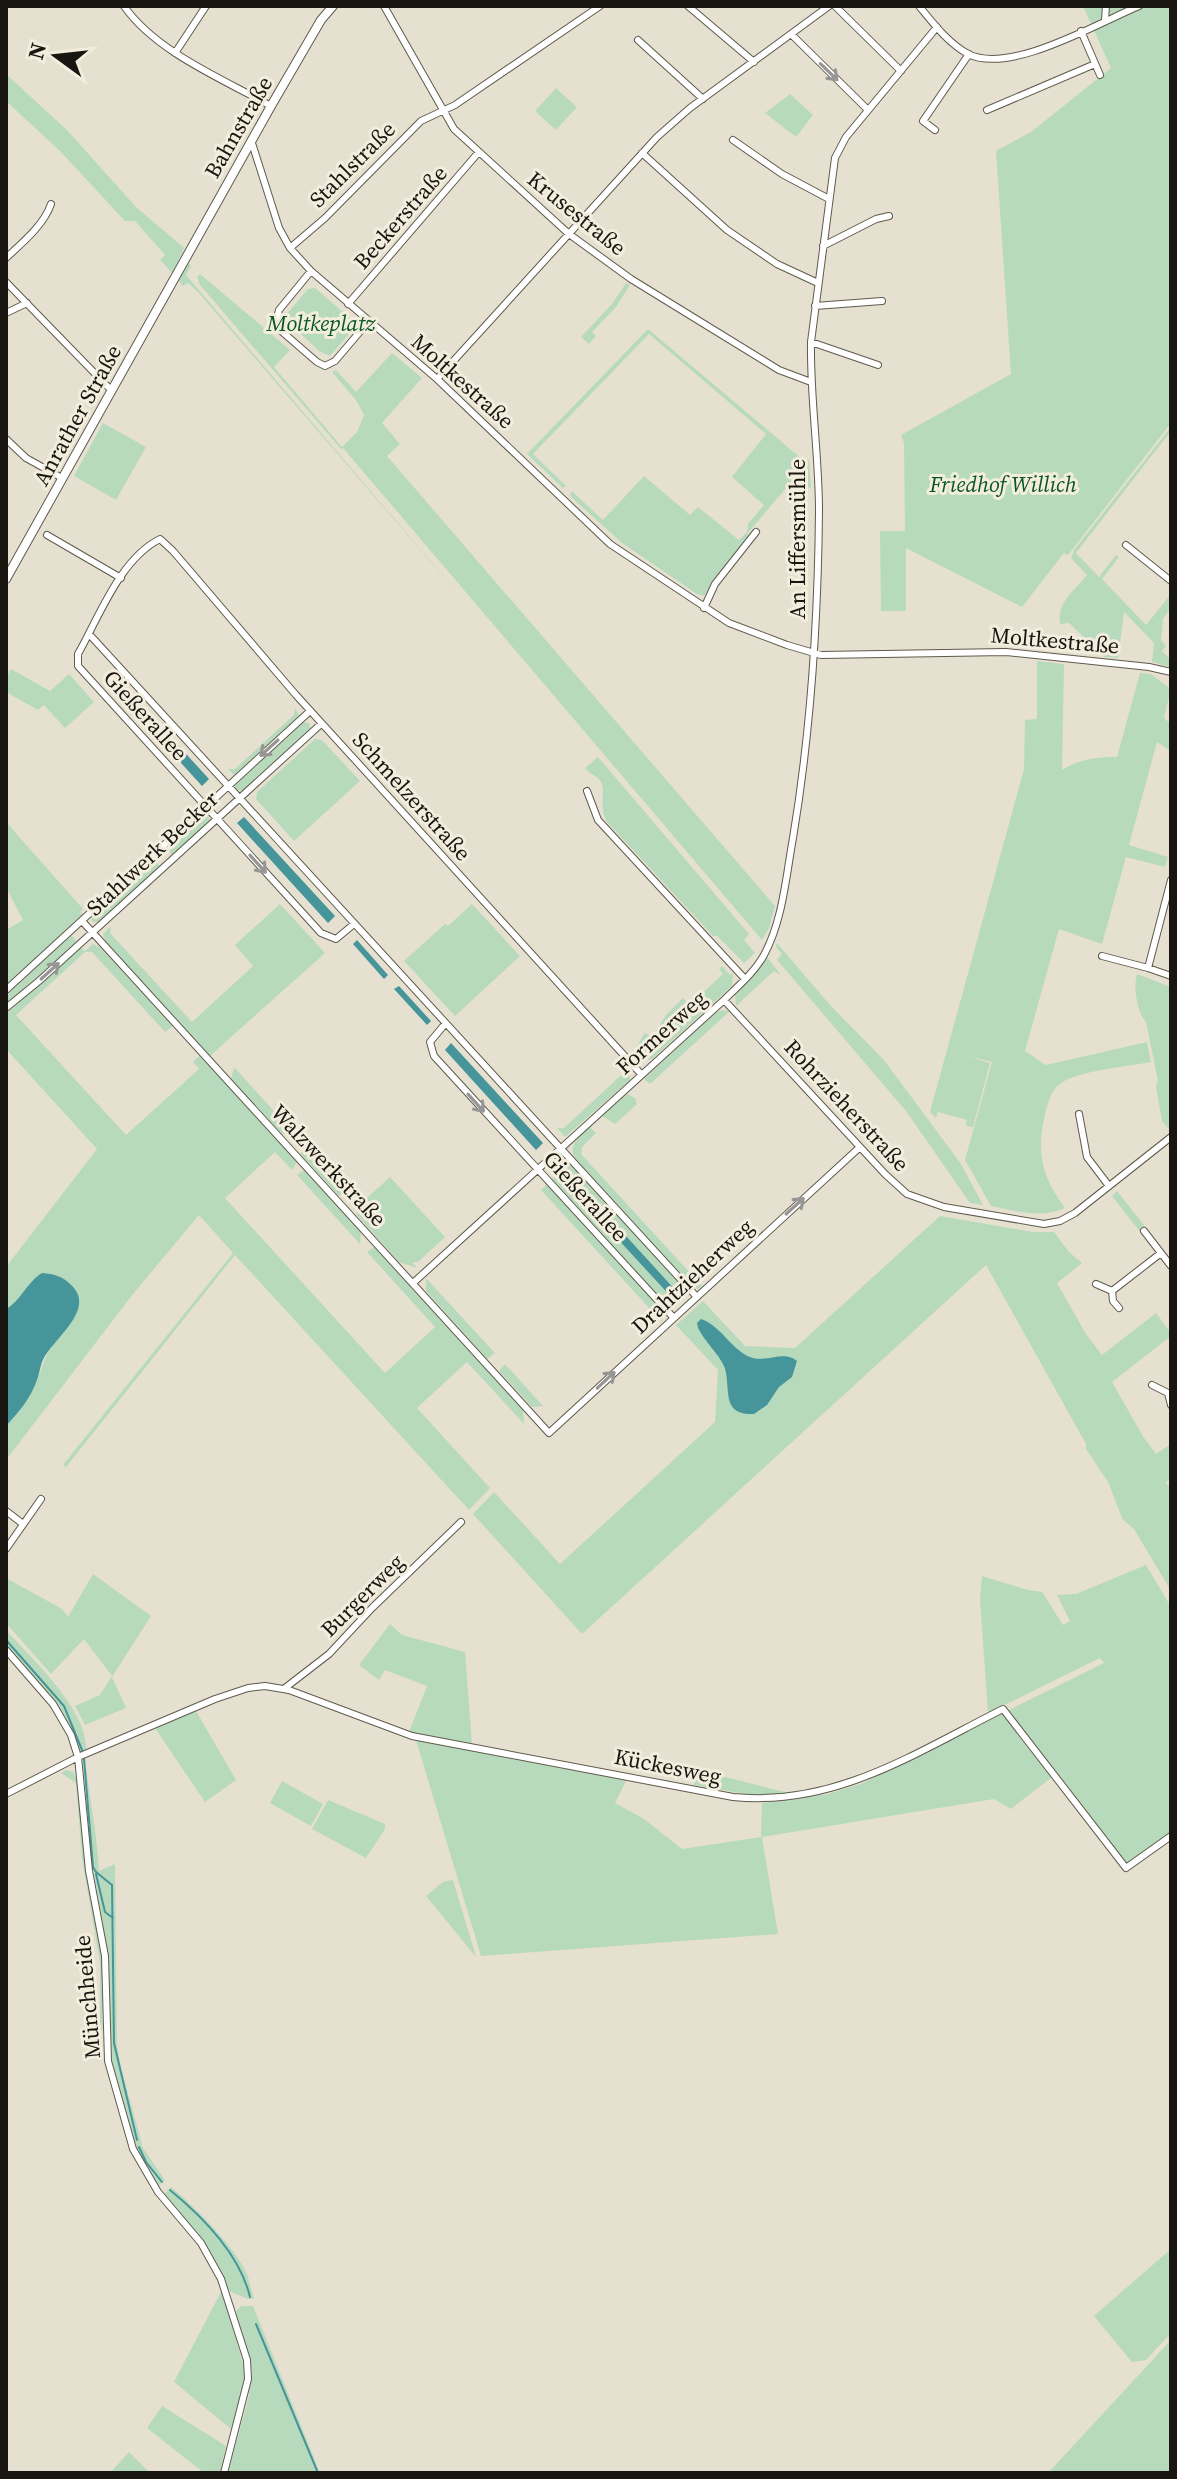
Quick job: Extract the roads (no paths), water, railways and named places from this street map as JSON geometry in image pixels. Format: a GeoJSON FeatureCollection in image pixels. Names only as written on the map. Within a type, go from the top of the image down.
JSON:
{"type":"FeatureCollection","features":[{"type":"Feature","properties":{"kind":"street"},"geometry":{"type":"LineString","coordinates":[[124,6],[131,17],[175,53],[271,106]]}},
{"type":"Feature","properties":{"kind":"street","name":"Bahnstraße"},"geometry":{"type":"LineString","coordinates":[[179,268],[321,20],[333,6]]}},
{"type":"Feature","properties":{"kind":"street","name":"Krusestraße"},"geometry":{"type":"LineString","coordinates":[[384,6],[454,129],[569,234],[631,279],[766,362],[811,382]]}},
{"type":"Feature","properties":{"kind":"street","name":"Stahlstraße"},"geometry":{"type":"LineString","coordinates":[[290,248],[325,218],[407,132],[600,6]]}},
{"type":"Feature","properties":{"kind":"street"},"geometry":{"type":"LineString","coordinates":[[688,6],[754,62]]}},
{"type":"Feature","properties":{"kind":"street"},"geometry":{"type":"LineString","coordinates":[[437,379],[667,128],[832,6],[901,71]]}},
{"type":"Feature","properties":{"kind":"street"},"geometry":{"type":"LineString","coordinates":[[919,6],[937,27],[969,54],[996,61],[1027,54],[1139,6]]}},
{"type":"Feature","properties":{"kind":"street"},"geometry":{"type":"LineString","coordinates":[[1105,20],[1106,6]]}},
{"type":"Feature","properties":{"kind":"street"},"geometry":{"type":"LineString","coordinates":[[175,53],[203,7]]}},
{"type":"Feature","properties":{"kind":"street","name":"An Liffersmühle"},"geometry":{"type":"LineString","coordinates":[[806,737],[814,654],[819,508],[811,342],[829,199],[838,151],[937,27]]}},
{"type":"Feature","properties":{"kind":"street"},"geometry":{"type":"LineString","coordinates":[[1081,31],[1100,75]]}},
{"type":"Feature","properties":{"kind":"street"},"geometry":{"type":"LineString","coordinates":[[791,34],[868,110]]}},
{"type":"Feature","properties":{"kind":"street"},"geometry":{"type":"LineString","coordinates":[[638,40],[703,99]]}},
{"type":"Feature","properties":{"kind":"street"},"geometry":{"type":"LineString","coordinates":[[935,130],[923,121],[969,54]]}},
{"type":"Feature","properties":{"kind":"street"},"geometry":{"type":"LineString","coordinates":[[987,110],[1095,64]]}},
{"type":"Feature","properties":{"kind":"street","name":"Moltkestraße"},"geometry":{"type":"LineString","coordinates":[[251,140],[279,228],[290,248],[311,271],[437,379],[610,544],[729,623],[814,654],[874,656],[1006,652],[1171,672]]}},
{"type":"Feature","properties":{"kind":"street"},"geometry":{"type":"LineString","coordinates":[[733,140],[782,174],[829,199]]}},
{"type":"Feature","properties":{"kind":"street","name":"Beckerstraße"},"geometry":{"type":"LineString","coordinates":[[348,304],[478,153]]}},
{"type":"Feature","properties":{"kind":"street"},"geometry":{"type":"LineString","coordinates":[[642,153],[727,230],[777,264],[818,283]]}},
{"type":"Feature","properties":{"kind":"street"},"geometry":{"type":"LineString","coordinates":[[6,258],[32,232],[51,204]]}},
{"type":"Feature","properties":{"kind":"street"},"geometry":{"type":"LineString","coordinates":[[823,246],[876,219],[889,216]]}},
{"type":"Feature","properties":{"kind":"street","name":"Anrather Straße"},"geometry":{"type":"LineString","coordinates":[[6,579],[179,268]]}},
{"type":"Feature","properties":{"kind":"street"},"geometry":{"type":"LineString","coordinates":[[311,271],[279,310],[276,322],[279,329],[317,362],[325,366],[333,363],[369,321]]}},
{"type":"Feature","properties":{"kind":"street"},"geometry":{"type":"LineString","coordinates":[[6,282],[111,390]]}},
{"type":"Feature","properties":{"kind":"street"},"geometry":{"type":"LineString","coordinates":[[815,306],[882,301]]}},
{"type":"Feature","properties":{"kind":"street"},"geometry":{"type":"LineString","coordinates":[[6,313],[27,303]]}},
{"type":"Feature","properties":{"kind":"street"},"geometry":{"type":"LineString","coordinates":[[811,342],[878,365]]}},
{"type":"Feature","properties":{"kind":"street"},"geometry":{"type":"LineString","coordinates":[[6,439],[26,458],[62,478]]}},
{"type":"Feature","properties":{"kind":"street"},"geometry":{"type":"LineString","coordinates":[[704,608],[715,584],[756,532]]}},
{"type":"Feature","properties":{"kind":"street"},"geometry":{"type":"LineString","coordinates":[[47,535],[121,578],[89,634]]}},
{"type":"Feature","properties":{"kind":"street","name":"Schmelzerstraße"},"geometry":{"type":"LineString","coordinates":[[121,578],[146,546],[160,539],[173,551],[321,724],[641,1074]]}},
{"type":"Feature","properties":{"kind":"street"},"geometry":{"type":"LineString","coordinates":[[1126,545],[1171,581]]}},
{"type":"Feature","properties":{"kind":"street","name":"Gießerallee"},"geometry":{"type":"LineString","coordinates":[[354,924],[336,939],[321,933],[76,663],[89,634],[696,1296]]}},
{"type":"Feature","properties":{"kind":"street","name":"Stahlwerk Becker"},"geometry":{"type":"LineString","coordinates":[[6,990],[310,711]]}},
{"type":"Feature","properties":{"kind":"street","name":"Stahlwerk Becker"},"geometry":{"type":"LineString","coordinates":[[6,1008],[321,724]]}},
{"type":"Feature","properties":{"kind":"street","name":"Formerweg"},"geometry":{"type":"LineString","coordinates":[[413,1283],[724,1000],[765,954],[777,922],[795,826],[806,737]]}},
{"type":"Feature","properties":{"kind":"street"},"geometry":{"type":"LineString","coordinates":[[587,791],[598,820],[745,979]]}},
{"type":"Feature","properties":{"kind":"street"},"geometry":{"type":"LineString","coordinates":[[1148,968],[1171,880]]}},
{"type":"Feature","properties":{"kind":"street","name":"Walzwerkstraße"},"geometry":{"type":"LineString","coordinates":[[82,921],[549,1433]]}},
{"type":"Feature","properties":{"kind":"street"},"geometry":{"type":"LineString","coordinates":[[1102,956],[1171,976]]}},
{"type":"Feature","properties":{"kind":"street","name":"Rohrzieherstraße"},"geometry":{"type":"LineString","coordinates":[[724,1000],[907,1194],[944,1207],[1032,1223],[1048,1224],[1065,1219],[1171,1137]]}},
{"type":"Feature","properties":{"kind":"street","name":"Gießerallee"},"geometry":{"type":"LineString","coordinates":[[445,1024],[430,1042],[434,1056],[673,1317]]}},
{"type":"Feature","properties":{"kind":"street"},"geometry":{"type":"LineString","coordinates":[[1079,1114],[1087,1157],[1109,1186]]}},
{"type":"Feature","properties":{"kind":"street","name":"Drahtzieherweg"},"geometry":{"type":"LineString","coordinates":[[549,1433],[860,1147]]}},
{"type":"Feature","properties":{"kind":"street"},"geometry":{"type":"LineString","coordinates":[[1144,1231],[1171,1266]]}},
{"type":"Feature","properties":{"kind":"street"},"geometry":{"type":"LineString","coordinates":[[1112,1291],[1161,1253]]}},
{"type":"Feature","properties":{"kind":"street"},"geometry":{"type":"LineString","coordinates":[[1096,1284],[1112,1291]]}},
{"type":"Feature","properties":{"kind":"street"},"geometry":{"type":"LineString","coordinates":[[1112,1291],[1113,1301],[1119,1308]]}},
{"type":"Feature","properties":{"kind":"street"},"geometry":{"type":"LineString","coordinates":[[1152,1385],[1170,1392],[1171,1405]]}},
{"type":"Feature","properties":{"kind":"street"},"geometry":{"type":"LineString","coordinates":[[6,1549],[41,1499]]}},
{"type":"Feature","properties":{"kind":"street"},"geometry":{"type":"LineString","coordinates":[[6,1511],[23,1524]]}},
{"type":"Feature","properties":{"kind":"street","name":"Burgerweg"},"geometry":{"type":"LineString","coordinates":[[285,1688],[329,1654],[461,1522]]}},
{"type":"Feature","properties":{"kind":"street","name":"Münchheide"},"geometry":{"type":"LineString","coordinates":[[6,1650],[53,1704],[71,1735],[78,1757],[89,1871],[105,1956],[108,2061],[133,2149],[158,2192],[201,2243],[221,2279],[247,2360],[248,2379],[224,2473]]}},
{"type":"Feature","properties":{"kind":"street","name":"Kückesweg"},"geometry":{"type":"LineString","coordinates":[[6,1794],[78,1757],[232,1693],[260,1686],[285,1688],[412,1736],[733,1797],[763,1800],[814,1793],[854,1783],[1003,1709],[1126,1868],[1171,1836]]}},
{"type":"Feature","properties":{"kind":"water"},"geometry":{"type":"Polygon","coordinates":[[[117,678],[209,779],[202,786],[110,685],[117,678]]]}},
{"type":"Feature","properties":{"kind":"water"},"geometry":{"type":"Polygon","coordinates":[[[244,817],[335,916],[328,923],[237,823],[244,817]]]}},
{"type":"Feature","properties":{"kind":"water"},"geometry":{"type":"Polygon","coordinates":[[[357,940],[388,975],[384,979],[353,944],[357,940]]]}},
{"type":"Feature","properties":{"kind":"water"},"geometry":{"type":"Polygon","coordinates":[[[399,986],[431,1021],[427,1025],[394,989],[399,986]]]}},
{"type":"Feature","properties":{"kind":"water"},"geometry":{"type":"Polygon","coordinates":[[[451,1043],[543,1143],[536,1150],[445,1050],[451,1043]]]}},
{"type":"Feature","properties":{"kind":"water"},"geometry":{"type":"Polygon","coordinates":[[[563,1167],[679,1294],[673,1299],[557,1173],[563,1167]]]}},
{"type":"Feature","properties":{"kind":"water"},"geometry":{"type":"Polygon","coordinates":[[[42,1273],[58,1276],[70,1284],[77,1293],[77,1312],[45,1356],[28,1399],[6,1426],[6,1309],[42,1273]]]}},
{"type":"Feature","properties":{"kind":"water"},"geometry":{"type":"Polygon","coordinates":[[[701,1319],[715,1327],[746,1355],[759,1359],[787,1356],[797,1361],[792,1377],[779,1387],[767,1405],[754,1414],[743,1413],[731,1405],[724,1366],[698,1328],[697,1323],[701,1319]]]}},
{"type":"Feature","properties":{"kind":"waterway"},"geometry":{"type":"LineString","coordinates":[[6,1640],[64,1706],[82,1750]]}},
{"type":"Feature","properties":{"kind":"waterway"},"geometry":{"type":"LineString","coordinates":[[84,1759],[93,1867],[112,1885],[114,2043],[137,2140]]}},
{"type":"Feature","properties":{"kind":"waterway"},"geometry":{"type":"LineString","coordinates":[[96,1874],[105,1912],[113,1918]]}},
{"type":"Feature","properties":{"kind":"waterway"},"geometry":{"type":"LineString","coordinates":[[139,2147],[162,2182]]}},
{"type":"Feature","properties":{"kind":"waterway"},"geometry":{"type":"LineString","coordinates":[[170,2190],[219,2238],[238,2266],[250,2297]]}},
{"type":"Feature","properties":{"kind":"waterway"},"geometry":{"type":"LineString","coordinates":[[256,2324],[318,2473]]}},
{"type":"Feature","properties":{"kind":"park label","name":"Moltkeplatz"},"geometry":{"type":"Point","coordinates":[321,323]}},
{"type":"Feature","properties":{"kind":"park label","name":"Friedhof Willich"},"geometry":{"type":"Point","coordinates":[1003,484]}}]}
